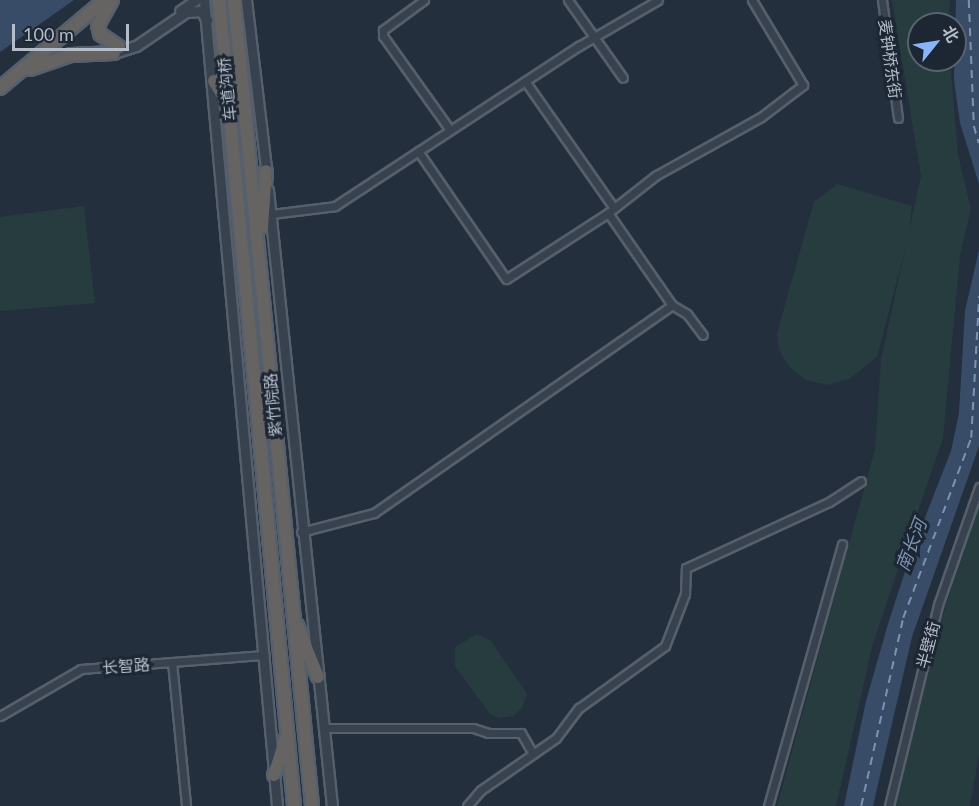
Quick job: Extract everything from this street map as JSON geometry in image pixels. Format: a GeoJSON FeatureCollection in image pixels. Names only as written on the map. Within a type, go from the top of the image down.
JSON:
{"type":"FeatureCollection","features":[{"type":"Feature","properties":{"kind":"highway"},"geometry":{"type":"LineString","coordinates":[[0,88],[21,73],[105,0]]}},
{"type":"Feature","properties":{"kind":"highway"},"geometry":{"type":"LineString","coordinates":[[112,0],[98,25],[100,34],[117,50]]}},
{"type":"Feature","properties":{"kind":"highway","name":"车道沟桥"},"geometry":{"type":"LineString","coordinates":[[219,0],[232,112]]}},
{"type":"Feature","properties":{"kind":"highway","name":"车道沟桥"},"geometry":{"type":"LineString","coordinates":[[234,0],[251,175]]}},
{"type":"Feature","properties":{"kind":"highway"},"geometry":{"type":"LineString","coordinates":[[21,73],[71,55],[117,50]]}},
{"type":"Feature","properties":{"kind":"highway"},"geometry":{"type":"LineString","coordinates":[[214,81],[232,112]]}},
{"type":"Feature","properties":{"kind":"highway","name":"紫竹院路"},"geometry":{"type":"LineString","coordinates":[[232,112],[294,806]]}},
{"type":"Feature","properties":{"kind":"highway"},"geometry":{"type":"LineString","coordinates":[[258,264],[266,171]]}},
{"type":"Feature","properties":{"kind":"highway","name":"紫竹院路"},"geometry":{"type":"LineString","coordinates":[[251,175],[312,806]]}},
{"type":"Feature","properties":{"kind":"highway"},"geometry":{"type":"LineString","coordinates":[[292,613],[318,677]]}},
{"type":"Feature","properties":{"kind":"highway"},"geometry":{"type":"LineString","coordinates":[[274,775],[288,731]]}},
{"type":"Feature","properties":{"kind":"street"},"geometry":{"type":"LineString","coordinates":[[117,50],[136,46],[196,0]]}},
{"type":"Feature","properties":{"kind":"street","name":"紫竹院路"},"geometry":{"type":"LineString","coordinates":[[204,0],[214,81],[278,806]]}},
{"type":"Feature","properties":{"kind":"street","name":"紫竹院路"},"geometry":{"type":"LineString","coordinates":[[246,0],[271,214],[301,532],[332,806]]}},
{"type":"Feature","properties":{"kind":"street"},"geometry":{"type":"LineString","coordinates":[[424,0],[383,30],[382,36],[450,130]]}},
{"type":"Feature","properties":{"kind":"street"},"geometry":{"type":"LineString","coordinates":[[568,0],[623,78]]}},
{"type":"Feature","properties":{"kind":"street"},"geometry":{"type":"LineString","coordinates":[[271,214],[335,206],[525,81],[658,0]]}},
{"type":"Feature","properties":{"kind":"street"},"geometry":{"type":"LineString","coordinates":[[418,151],[506,279],[611,210],[655,176],[761,117],[803,85],[752,0]]}},
{"type":"Feature","properties":{"kind":"street","name":"麦钟桥东街"},"geometry":{"type":"LineString","coordinates":[[882,0],[898,118]]}},
{"type":"Feature","properties":{"kind":"street"},"geometry":{"type":"LineString","coordinates":[[162,26],[195,10],[207,20]]}},
{"type":"Feature","properties":{"kind":"street"},"geometry":{"type":"LineString","coordinates":[[525,81],[672,305],[687,314],[703,335]]}},
{"type":"Feature","properties":{"kind":"street"},"geometry":{"type":"LineString","coordinates":[[301,532],[374,513],[672,305]]}},
{"type":"Feature","properties":{"kind":"street"},"geometry":{"type":"LineString","coordinates":[[467,806],[481,790],[556,738],[579,708],[665,646],[685,594],[686,568],[829,502],[861,481]]}},
{"type":"Feature","properties":{"kind":"street","name":"半壁街"},"geometry":{"type":"LineString","coordinates":[[889,806],[938,605],[979,487]]}},
{"type":"Feature","properties":{"kind":"street"},"geometry":{"type":"LineString","coordinates":[[768,806],[842,544]]}},
{"type":"Feature","properties":{"kind":"street","name":"长智路"},"geometry":{"type":"LineString","coordinates":[[0,716],[81,669],[264,655]]}},
{"type":"Feature","properties":{"kind":"street"},"geometry":{"type":"LineString","coordinates":[[172,662],[186,806]]}},
{"type":"Feature","properties":{"kind":"street"},"geometry":{"type":"LineString","coordinates":[[324,728],[473,728],[488,733],[521,733],[533,754]]}},
{"type":"Feature","properties":{"kind":"green space"},"geometry":{"type":"Polygon","coordinates":[[[892,0],[950,0],[950,12],[907,12],[907,72],[951,72],[958,155],[971,209],[960,255],[943,438],[873,643],[836,806],[777,806],[875,449],[881,360],[921,176],[892,0]]]}},
{"type":"Feature","properties":{"kind":"green space"},"geometry":{"type":"Polygon","coordinates":[[[837,184],[912,206],[909,234],[877,357],[849,379],[827,385],[806,380],[790,368],[779,350],[777,333],[814,202],[837,184]]]}},
{"type":"Feature","properties":{"kind":"green space"},"geometry":{"type":"Polygon","coordinates":[[[84,206],[95,303],[0,311],[0,217],[84,206]]]}},
{"type":"Feature","properties":{"kind":"green space"},"geometry":{"type":"Polygon","coordinates":[[[979,500],[979,755],[970,806],[896,806],[932,650],[979,500]]]}},
{"type":"Feature","properties":{"kind":"green space"},"geometry":{"type":"Polygon","coordinates":[[[477,634],[491,641],[527,694],[522,708],[513,716],[499,718],[490,714],[455,666],[455,647],[477,634]]]}},
{"type":"Feature","properties":{"kind":"water"},"geometry":{"type":"Polygon","coordinates":[[[0,0],[74,0],[0,52],[0,0]]]}},
{"type":"Feature","properties":{"kind":"water"},"geometry":{"type":"Polygon","coordinates":[[[956,0],[979,0],[979,184],[960,123],[954,80],[954,72],[967,72],[967,12],[956,12],[956,0]]]}},
{"type":"Feature","properties":{"kind":"water"},"geometry":{"type":"Polygon","coordinates":[[[979,250],[979,446],[912,637],[873,806],[844,806],[866,701],[888,624],[910,556],[951,451],[959,413],[965,311],[979,250]]]}},
{"type":"Feature","properties":{"kind":"ferry route"},"geometry":{"type":"LineString","coordinates":[[969,0],[974,126],[979,143]]}},
{"type":"Feature","properties":{"kind":"ferry route"},"geometry":{"type":"LineString","coordinates":[[861,806],[903,618],[971,438],[979,296]]}},
{"type":"Feature","properties":{"kind":"water label","name":"南长河"},"geometry":{"type":"Point","coordinates":[911,545]}}]}
